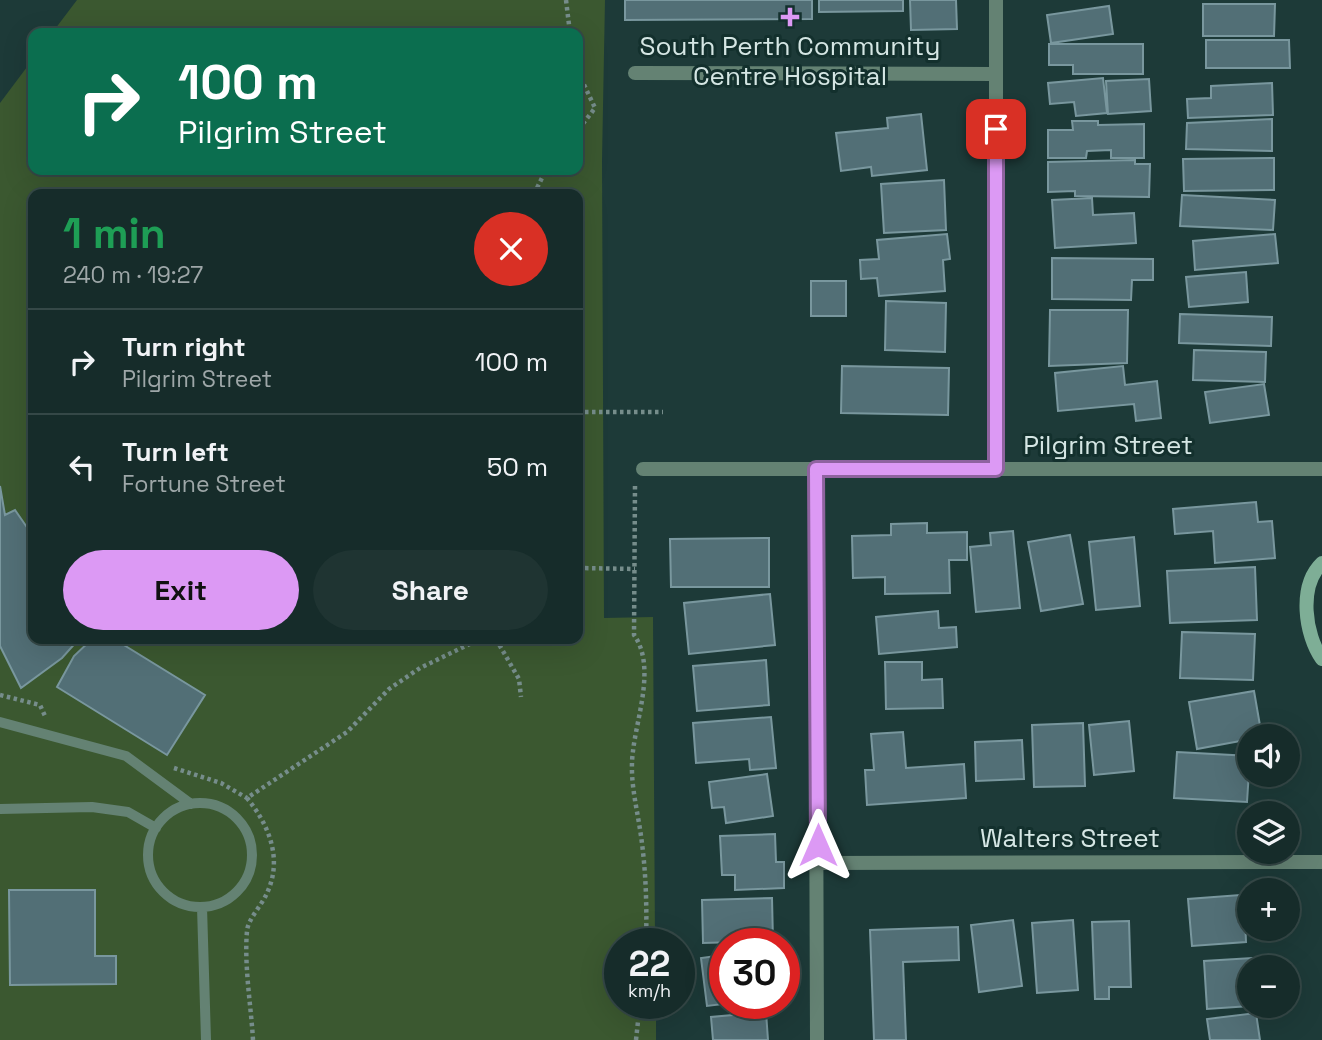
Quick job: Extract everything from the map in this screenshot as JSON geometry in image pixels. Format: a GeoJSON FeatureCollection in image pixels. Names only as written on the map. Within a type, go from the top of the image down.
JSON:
{"type":"FeatureCollection","features":[{"type":"Feature","properties":{"kind":"street"},"geometry":{"type":"LineString","coordinates":[[996,0],[996,469]]}},
{"type":"Feature","properties":{"kind":"street"},"geometry":{"type":"LineString","coordinates":[[635,74],[996,74]]}},
{"type":"Feature","properties":{"kind":"street","name":"Pilgrim Street"},"geometry":{"type":"LineString","coordinates":[[643,469],[1322,469]]}},
{"type":"Feature","properties":{"kind":"street"},"geometry":{"type":"LineString","coordinates":[[816,469],[819,863],[817,1040]]}},
{"type":"Feature","properties":{"kind":"street"},"geometry":{"type":"LineString","coordinates":[[1322,563],[1311,583],[1307,610],[1310,634],[1322,659]]}},
{"type":"Feature","properties":{"kind":"street","name":"Walters Street"},"geometry":{"type":"LineString","coordinates":[[819,863],[1322,862]]}},
{"type":"Feature","properties":{"kind":"lane"},"geometry":{"type":"LineString","coordinates":[[0,722],[126,756],[191,804]]}},
{"type":"Feature","properties":{"kind":"lane"},"geometry":{"type":"LineString","coordinates":[[204,803],[229,812],[246,831],[252,856],[245,881],[237,891],[215,905],[190,906],[168,896],[152,876],[148,852],[156,828],[171,813],[191,804],[204,803]]}},
{"type":"Feature","properties":{"kind":"lane"},"geometry":{"type":"LineString","coordinates":[[0,809],[92,807],[128,813],[156,828]]}},
{"type":"Feature","properties":{"kind":"lane"},"geometry":{"type":"LineString","coordinates":[[202,907],[206,1040]]}},
{"type":"Feature","properties":{"kind":"path"},"geometry":{"type":"LineString","coordinates":[[566,0],[569,28]]}},
{"type":"Feature","properties":{"kind":"path"},"geometry":{"type":"LineString","coordinates":[[583,83],[595,108],[583,124]]}},
{"type":"Feature","properties":{"kind":"path"},"geometry":{"type":"LineString","coordinates":[[583,412],[663,412]]}},
{"type":"Feature","properties":{"kind":"path"},"geometry":{"type":"LineString","coordinates":[[643,469],[636,472],[634,635],[640,644],[643,674],[632,754],[632,777],[644,860],[646,928]]}},
{"type":"Feature","properties":{"kind":"path"},"geometry":{"type":"LineString","coordinates":[[583,568],[635,569]]}},
{"type":"Feature","properties":{"kind":"path"},"geometry":{"type":"LineString","coordinates":[[253,1040],[247,929],[268,891],[274,867],[272,840],[261,815],[247,797],[347,732],[389,689],[419,668],[469,644]]}},
{"type":"Feature","properties":{"kind":"path"},"geometry":{"type":"LineString","coordinates":[[499,644],[519,679],[521,697]]}},
{"type":"Feature","properties":{"kind":"path"},"geometry":{"type":"LineString","coordinates":[[636,1040],[638,1019]]}},
{"type":"Feature","properties":{"kind":"green space"},"geometry":{"type":"Polygon","coordinates":[[[77,0],[605,0],[602,160],[604,618],[653,617],[655,928],[604,928],[604,1019],[656,1019],[656,1040],[0,1040],[0,103],[28,66],[28,175],[583,175],[583,28],[56,28],[77,0]]]}},
{"type":"Feature","properties":{"kind":"building"},"geometry":{"type":"Polygon","coordinates":[[[625,0],[812,0],[812,19],[625,20],[625,0]]]}},
{"type":"Feature","properties":{"kind":"building"},"geometry":{"type":"Polygon","coordinates":[[[819,0],[903,0],[903,11],[819,12],[819,0]]]}},
{"type":"Feature","properties":{"kind":"building"},"geometry":{"type":"Polygon","coordinates":[[[910,0],[956,0],[957,29],[911,30],[910,0]]]}},
{"type":"Feature","properties":{"kind":"building"},"geometry":{"type":"Polygon","coordinates":[[[1203,4],[1275,4],[1274,36],[1203,36],[1203,4]]]}},
{"type":"Feature","properties":{"kind":"building"},"geometry":{"type":"Polygon","coordinates":[[[1109,6],[1113,34],[1051,43],[1047,15],[1109,6]]]}},
{"type":"Feature","properties":{"kind":"building"},"geometry":{"type":"Polygon","coordinates":[[[1206,40],[1289,40],[1290,68],[1206,68],[1206,40]]]}},
{"type":"Feature","properties":{"kind":"building"},"geometry":{"type":"Polygon","coordinates":[[[1049,44],[1143,44],[1143,74],[1073,74],[1073,65],[1049,65],[1049,44]]]}},
{"type":"Feature","properties":{"kind":"building"},"geometry":{"type":"Polygon","coordinates":[[[1103,78],[1107,113],[1076,116],[1074,102],[1050,104],[1048,83],[1103,78]]]}},
{"type":"Feature","properties":{"kind":"building"},"geometry":{"type":"Polygon","coordinates":[[[1149,79],[1151,111],[1108,114],[1106,81],[1149,79]]]}},
{"type":"Feature","properties":{"kind":"building"},"geometry":{"type":"Polygon","coordinates":[[[1272,83],[1273,115],[1188,118],[1187,99],[1211,98],[1211,86],[1272,83]]]}},
{"type":"Feature","properties":{"kind":"building"},"geometry":{"type":"Polygon","coordinates":[[[921,114],[927,170],[872,176],[871,167],[841,171],[836,133],[888,128],[887,118],[921,114]]]}},
{"type":"Feature","properties":{"kind":"building"},"geometry":{"type":"Polygon","coordinates":[[[1272,119],[1272,151],[1186,149],[1187,123],[1272,119]]]}},
{"type":"Feature","properties":{"kind":"building"},"geometry":{"type":"Polygon","coordinates":[[[1072,121],[1098,121],[1098,125],[1144,124],[1144,158],[1111,158],[1111,150],[1087,151],[1086,158],[1048,158],[1048,130],[1073,130],[1072,121]]]}},
{"type":"Feature","properties":{"kind":"building"},"geometry":{"type":"Polygon","coordinates":[[[1274,158],[1274,190],[1184,191],[1183,159],[1274,158]]]}},
{"type":"Feature","properties":{"kind":"building"},"geometry":{"type":"Polygon","coordinates":[[[1135,160],[1135,164],[1150,164],[1149,197],[1075,196],[1075,191],[1048,192],[1048,162],[1135,160]]]}},
{"type":"Feature","properties":{"kind":"building"},"geometry":{"type":"Polygon","coordinates":[[[944,180],[946,230],[884,233],[881,184],[944,180]]]}},
{"type":"Feature","properties":{"kind":"building"},"geometry":{"type":"Polygon","coordinates":[[[1182,195],[1275,200],[1273,230],[1180,226],[1182,195]]]}},
{"type":"Feature","properties":{"kind":"building"},"geometry":{"type":"Polygon","coordinates":[[[1092,198],[1093,215],[1134,213],[1136,243],[1055,248],[1052,200],[1092,198]]]}},
{"type":"Feature","properties":{"kind":"building"},"geometry":{"type":"Polygon","coordinates":[[[947,234],[950,259],[943,260],[945,291],[879,296],[877,278],[861,279],[860,260],[879,259],[877,240],[947,234]]]}},
{"type":"Feature","properties":{"kind":"building"},"geometry":{"type":"Polygon","coordinates":[[[1275,234],[1278,263],[1195,270],[1193,241],[1275,234]]]}},
{"type":"Feature","properties":{"kind":"building"},"geometry":{"type":"Polygon","coordinates":[[[1052,258],[1153,259],[1153,280],[1132,280],[1131,300],[1052,299],[1052,258]]]}},
{"type":"Feature","properties":{"kind":"building"},"geometry":{"type":"Polygon","coordinates":[[[1246,272],[1248,302],[1189,307],[1186,277],[1246,272]]]}},
{"type":"Feature","properties":{"kind":"building"},"geometry":{"type":"Polygon","coordinates":[[[811,281],[846,281],[846,316],[811,316],[811,281]]]}},
{"type":"Feature","properties":{"kind":"building"},"geometry":{"type":"Polygon","coordinates":[[[886,301],[946,303],[945,352],[885,350],[886,301]]]}},
{"type":"Feature","properties":{"kind":"building"},"geometry":{"type":"Polygon","coordinates":[[[1050,310],[1128,310],[1127,363],[1049,366],[1050,310]]]}},
{"type":"Feature","properties":{"kind":"building"},"geometry":{"type":"Polygon","coordinates":[[[1180,314],[1272,317],[1271,346],[1179,343],[1180,314]]]}},
{"type":"Feature","properties":{"kind":"building"},"geometry":{"type":"Polygon","coordinates":[[[1194,350],[1266,352],[1265,382],[1193,380],[1194,350]]]}},
{"type":"Feature","properties":{"kind":"building"},"geometry":{"type":"Polygon","coordinates":[[[842,366],[949,368],[948,415],[841,413],[842,366]]]}},
{"type":"Feature","properties":{"kind":"building"},"geometry":{"type":"Polygon","coordinates":[[[1123,366],[1125,385],[1157,381],[1161,418],[1136,421],[1134,404],[1058,411],[1055,373],[1123,366]]]}},
{"type":"Feature","properties":{"kind":"building"},"geometry":{"type":"Polygon","coordinates":[[[1264,384],[1269,415],[1210,423],[1205,392],[1264,384]]]}},
{"type":"Feature","properties":{"kind":"building"},"geometry":{"type":"Polygon","coordinates":[[[0,486],[5,515],[15,510],[28,529],[28,644],[75,644],[62,658],[21,688],[0,646],[0,486]]]}},
{"type":"Feature","properties":{"kind":"building"},"geometry":{"type":"Polygon","coordinates":[[[1256,502],[1258,522],[1272,521],[1275,558],[1215,563],[1213,531],[1175,534],[1173,509],[1256,502]]]}},
{"type":"Feature","properties":{"kind":"building"},"geometry":{"type":"Polygon","coordinates":[[[927,523],[927,533],[967,532],[967,560],[949,560],[950,593],[885,594],[885,577],[853,578],[852,536],[891,535],[891,524],[927,523]]]}},
{"type":"Feature","properties":{"kind":"building"},"geometry":{"type":"Polygon","coordinates":[[[1013,531],[1020,608],[976,612],[970,547],[991,545],[990,533],[1013,531]]]}},
{"type":"Feature","properties":{"kind":"building"},"geometry":{"type":"Polygon","coordinates":[[[1070,535],[1083,604],[1041,611],[1028,542],[1070,535]]]}},
{"type":"Feature","properties":{"kind":"building"},"geometry":{"type":"Polygon","coordinates":[[[1134,537],[1140,606],[1096,610],[1089,542],[1134,537]]]}},
{"type":"Feature","properties":{"kind":"building"},"geometry":{"type":"Polygon","coordinates":[[[769,538],[769,587],[671,587],[670,539],[769,538]]]}},
{"type":"Feature","properties":{"kind":"building"},"geometry":{"type":"Polygon","coordinates":[[[1255,567],[1257,620],[1170,623],[1167,571],[1255,567]]]}},
{"type":"Feature","properties":{"kind":"building"},"geometry":{"type":"Polygon","coordinates":[[[770,594],[775,645],[689,654],[684,603],[770,594]]]}},
{"type":"Feature","properties":{"kind":"building"},"geometry":{"type":"Polygon","coordinates":[[[938,611],[939,628],[956,627],[957,647],[879,654],[876,617],[938,611]]]}},
{"type":"Feature","properties":{"kind":"building"},"geometry":{"type":"Polygon","coordinates":[[[1182,632],[1255,634],[1253,680],[1180,678],[1182,632]]]}},
{"type":"Feature","properties":{"kind":"building"},"geometry":{"type":"Polygon","coordinates":[[[87,644],[122,644],[205,695],[167,755],[57,687],[74,656],[87,644]]]}},
{"type":"Feature","properties":{"kind":"building"},"geometry":{"type":"Polygon","coordinates":[[[766,660],[769,705],[697,711],[693,666],[766,660]]]}},
{"type":"Feature","properties":{"kind":"building"},"geometry":{"type":"Polygon","coordinates":[[[885,662],[922,662],[922,680],[942,679],[943,708],[886,709],[885,662]]]}},
{"type":"Feature","properties":{"kind":"building"},"geometry":{"type":"Polygon","coordinates":[[[1254,691],[1260,724],[1237,724],[1237,742],[1197,749],[1189,702],[1254,691]]]}},
{"type":"Feature","properties":{"kind":"building"},"geometry":{"type":"Polygon","coordinates":[[[771,717],[776,768],[750,770],[749,759],[696,763],[693,723],[771,717]]]}},
{"type":"Feature","properties":{"kind":"building"},"geometry":{"type":"Polygon","coordinates":[[[1129,721],[1134,771],[1094,775],[1089,725],[1129,721]]]}},
{"type":"Feature","properties":{"kind":"building"},"geometry":{"type":"Polygon","coordinates":[[[1083,723],[1085,786],[1034,787],[1032,725],[1083,723]]]}},
{"type":"Feature","properties":{"kind":"building"},"geometry":{"type":"Polygon","coordinates":[[[903,732],[906,768],[964,764],[966,798],[867,805],[865,770],[874,770],[871,734],[903,732]]]}},
{"type":"Feature","properties":{"kind":"building"},"geometry":{"type":"Polygon","coordinates":[[[1022,740],[1024,779],[976,781],[975,742],[1022,740]]]}},
{"type":"Feature","properties":{"kind":"building"},"geometry":{"type":"Polygon","coordinates":[[[1177,752],[1237,755],[1237,787],[1248,787],[1247,801],[1174,798],[1177,752]]]}},
{"type":"Feature","properties":{"kind":"building"},"geometry":{"type":"Polygon","coordinates":[[[767,774],[773,816],[726,823],[724,807],[712,808],[709,782],[767,774]]]}},
{"type":"Feature","properties":{"kind":"building"},"geometry":{"type":"Polygon","coordinates":[[[775,834],[776,862],[784,862],[784,888],[735,890],[735,875],[722,875],[720,836],[775,834]]]}},
{"type":"Feature","properties":{"kind":"building"},"geometry":{"type":"Polygon","coordinates":[[[9,890],[95,890],[95,956],[116,956],[116,984],[10,985],[9,890]]]}},
{"type":"Feature","properties":{"kind":"building"},"geometry":{"type":"Polygon","coordinates":[[[1237,895],[1237,941],[1246,942],[1192,946],[1188,899],[1237,895]]]}},
{"type":"Feature","properties":{"kind":"building"},"geometry":{"type":"Polygon","coordinates":[[[772,898],[773,928],[709,928],[709,943],[703,943],[702,900],[772,898]]]}},
{"type":"Feature","properties":{"kind":"building"},"geometry":{"type":"Polygon","coordinates":[[[1013,920],[1022,986],[979,992],[971,925],[1013,920]]]}},
{"type":"Feature","properties":{"kind":"building"},"geometry":{"type":"Polygon","coordinates":[[[1073,920],[1078,990],[1037,993],[1032,923],[1073,920]]]}},
{"type":"Feature","properties":{"kind":"building"},"geometry":{"type":"Polygon","coordinates":[[[1129,921],[1131,987],[1109,987],[1109,999],[1095,999],[1092,922],[1129,921]]]}},
{"type":"Feature","properties":{"kind":"building"},"geometry":{"type":"Polygon","coordinates":[[[958,927],[959,960],[903,962],[906,1040],[874,1040],[870,930],[958,927]]]}},
{"type":"Feature","properties":{"kind":"building"},"geometry":{"type":"Polygon","coordinates":[[[709,957],[709,1006],[707,1006],[701,958],[709,957]]]}},
{"type":"Feature","properties":{"kind":"building"},"geometry":{"type":"Polygon","coordinates":[[[1237,959],[1237,1007],[1207,1009],[1204,961],[1237,959]]]}},
{"type":"Feature","properties":{"kind":"building"},"geometry":{"type":"Polygon","coordinates":[[[1237,1015],[1237,1018],[1257,1018],[1260,1040],[1210,1040],[1207,1019],[1237,1015]]]}},
{"type":"Feature","properties":{"kind":"building"},"geometry":{"type":"Polygon","coordinates":[[[711,1019],[766,1019],[768,1040],[713,1040],[711,1019]]]}},
{"type":"Feature","properties":{"kind":"place","name":"South Perth Community Centre Hospital"},"geometry":{"type":"Point","coordinates":[790,17]}},
{"type":"Feature","properties":{"kind":"route"},"geometry":{"type":"LineString","coordinates":[[818,845],[816,469],[996,469],[996,129]]}}]}
